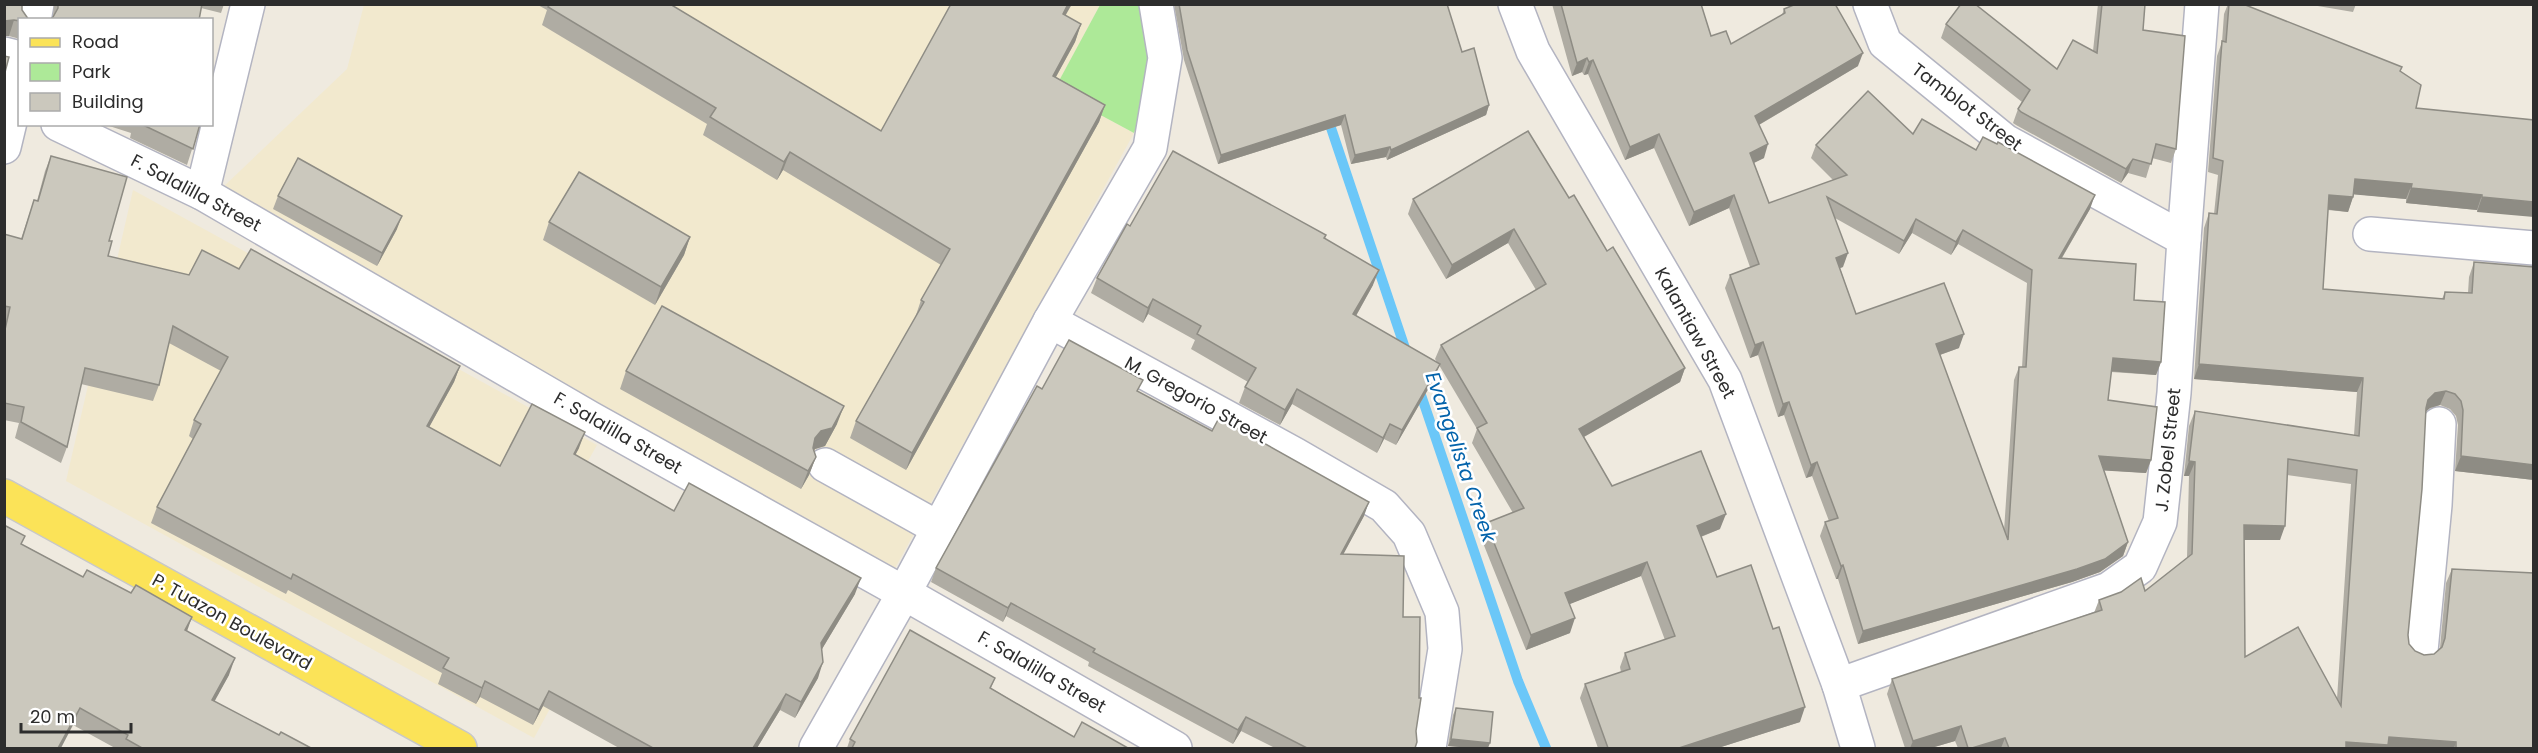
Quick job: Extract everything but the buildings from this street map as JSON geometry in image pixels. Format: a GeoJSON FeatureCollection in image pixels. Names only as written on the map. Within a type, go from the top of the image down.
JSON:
{"type":"FeatureCollection","features":[{"type":"Feature","properties":{"kind":"main road","name":"P. Tuazon Boulevard"},"geometry":{"type":"LineString","coordinates":[[4,496],[460,748]]}},
{"type":"Feature","properties":{"kind":"street"},"geometry":{"type":"LineString","coordinates":[[202,193],[248,4]]}},
{"type":"Feature","properties":{"kind":"street"},"geometry":{"type":"LineString","coordinates":[[816,748],[904,593],[1050,321],[1150,148],[1165,58],[1156,4]]}},
{"type":"Feature","properties":{"kind":"street","name":"Kalantiaw Street"},"geometry":{"type":"LineString","coordinates":[[1515,4],[1533,51],[1725,380],[1839,685],[1858,748]]}},
{"type":"Feature","properties":{"kind":"street","name":"Tamblot Street"},"geometry":{"type":"LineString","coordinates":[[1870,4],[1885,44],[2005,141],[2184,239]]}},
{"type":"Feature","properties":{"kind":"street","name":"J. Zobel Street"},"geometry":{"type":"LineString","coordinates":[[1839,685],[2109,589],[2140,567],[2160,522],[2174,393],[2202,4]]}},
{"type":"Feature","properties":{"kind":"street"},"geometry":{"type":"LineString","coordinates":[[11,131],[18,91]]}},
{"type":"Feature","properties":{"kind":"street","name":"F. Salalilla Street"},"geometry":{"type":"LineString","coordinates":[[62,126],[202,193],[626,438],[1175,748]]}},
{"type":"Feature","properties":{"kind":"street"},"geometry":{"type":"LineString","coordinates":[[2370,234],[2534,248]]}},
{"type":"Feature","properties":{"kind":"street","name":"M. Gregorio Street"},"geometry":{"type":"LineString","coordinates":[[1050,321],[1296,455],[1384,506],[1409,534],[1442,612],[1445,649],[1429,748]]}},
{"type":"Feature","properties":{"kind":"street"},"geometry":{"type":"LineString","coordinates":[[2421,651],[2435,505],[2439,424]]}},
{"type":"Feature","properties":{"kind":"street"},"geometry":{"type":"LineString","coordinates":[[825,465],[939,528]]}},
{"type":"Feature","properties":{"kind":"shaded area"},"geometry":{"type":"Polygon","coordinates":[[[364,5],[1100,5],[1054,90],[1134,133],[894,570],[221,189],[347,69],[364,5]]]}},
{"type":"Feature","properties":{"kind":"shaded area"},"geometry":{"type":"Polygon","coordinates":[[[133,190],[597,445],[523,576],[599,618],[534,738],[66,481],[133,190]]]}},
{"type":"Feature","properties":{"kind":"green space"},"geometry":{"type":"Polygon","coordinates":[[[1100,5],[1142,5],[1152,86],[1134,133],[1054,90],[1100,5]]]}},
{"type":"Feature","properties":{"kind":"waterway","name":"Evangelista Creek"},"geometry":{"type":"LineString","coordinates":[[1327,116],[1408,357]]}},
{"type":"Feature","properties":{"kind":"waterway","name":"Evangelista Creek"},"geometry":{"type":"LineString","coordinates":[[1418,386],[1518,681],[1546,748]]}}]}
